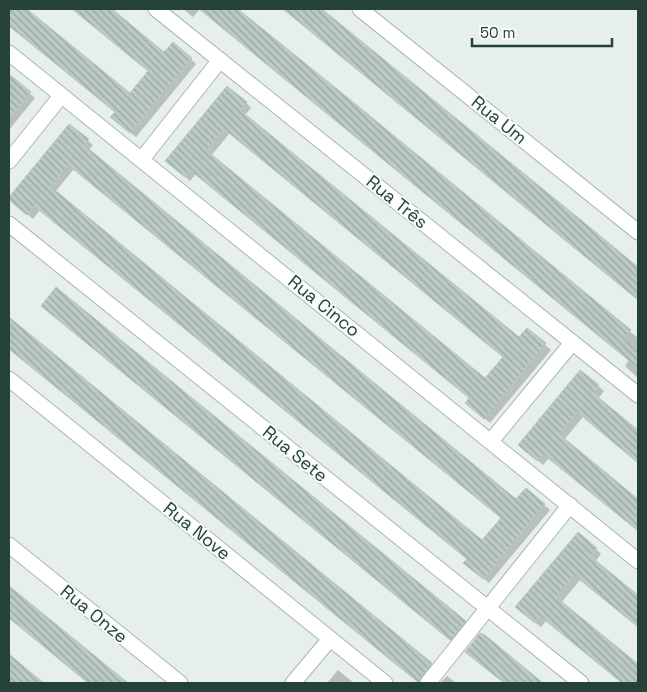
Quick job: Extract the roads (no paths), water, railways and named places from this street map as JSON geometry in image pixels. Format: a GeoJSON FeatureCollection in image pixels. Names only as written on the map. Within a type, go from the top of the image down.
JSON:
{"type":"FeatureCollection","features":[{"type":"Feature","properties":{"kind":"street","name":"Rua Três"},"geometry":{"type":"LineString","coordinates":[[156,9],[638,395]]}},
{"type":"Feature","properties":{"kind":"street","name":"Rua Um"},"geometry":{"type":"LineString","coordinates":[[360,9],[638,232]]}},
{"type":"Feature","properties":{"kind":"street","name":"Rua Cinco"},"geometry":{"type":"LineString","coordinates":[[9,53],[638,561]]}},
{"type":"Feature","properties":{"kind":"street"},"geometry":{"type":"LineString","coordinates":[[142,159],[220,60]]}},
{"type":"Feature","properties":{"kind":"street"},"geometry":{"type":"LineString","coordinates":[[9,160],[61,96]]}},
{"type":"Feature","properties":{"kind":"street","name":"Rua Sete"},"geometry":{"type":"LineString","coordinates":[[9,224],[581,683]]}},
{"type":"Feature","properties":{"kind":"street"},"geometry":{"type":"LineString","coordinates":[[491,441],[572,343]]}},
{"type":"Feature","properties":{"kind":"street","name":"Rua Nove"},"geometry":{"type":"LineString","coordinates":[[9,379],[386,683]]}},
{"type":"Feature","properties":{"kind":"street"},"geometry":{"type":"LineString","coordinates":[[428,683],[570,505]]}},
{"type":"Feature","properties":{"kind":"street","name":"Rua Onze"},"geometry":{"type":"LineString","coordinates":[[9,545],[180,683]]}},
{"type":"Feature","properties":{"kind":"street"},"geometry":{"type":"LineString","coordinates":[[293,683],[330,639]]}}]}
